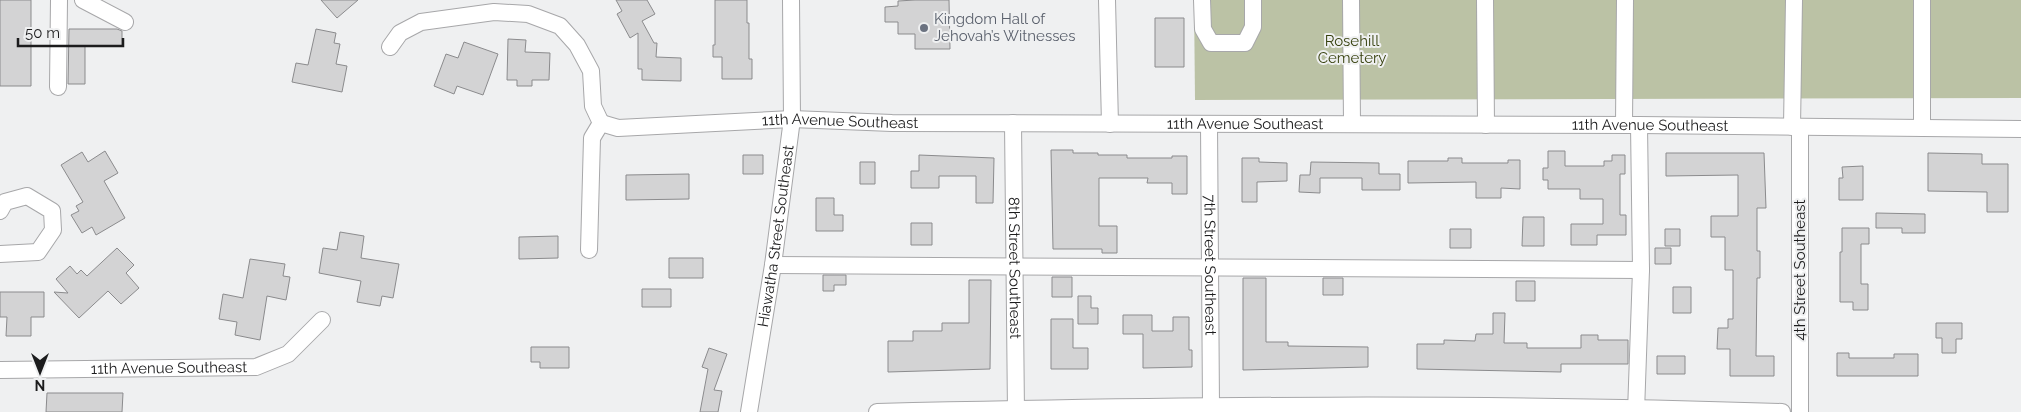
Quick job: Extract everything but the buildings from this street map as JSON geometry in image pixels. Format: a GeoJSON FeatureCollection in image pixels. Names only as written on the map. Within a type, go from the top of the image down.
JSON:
{"type":"FeatureCollection","features":[{"type":"Feature","properties":{"kind":"street"},"geometry":{"type":"LineString","coordinates":[[58,87],[59,0]]}},
{"type":"Feature","properties":{"kind":"street"},"geometry":{"type":"LineString","coordinates":[[83,0],[125,22]]}},
{"type":"Feature","properties":{"kind":"street","name":"Hiawatha Street Southeast"},"geometry":{"type":"LineString","coordinates":[[749,412],[773,265],[792,119],[791,0]]}},
{"type":"Feature","properties":{"kind":"street"},"geometry":{"type":"LineString","coordinates":[[1107,0],[1110,124]]}},
{"type":"Feature","properties":{"kind":"street"},"geometry":{"type":"LineString","coordinates":[[1202,0],[1202,30],[1211,42],[1245,43],[1253,27],[1253,0]]}},
{"type":"Feature","properties":{"kind":"street"},"geometry":{"type":"LineString","coordinates":[[1351,0],[1352,124]]}},
{"type":"Feature","properties":{"kind":"street"},"geometry":{"type":"LineString","coordinates":[[1485,0],[1486,125]]}},
{"type":"Feature","properties":{"kind":"street"},"geometry":{"type":"LineString","coordinates":[[1625,0],[1641,270],[1636,410]]}},
{"type":"Feature","properties":{"kind":"street","name":"4th Street Southeast"},"geometry":{"type":"LineString","coordinates":[[1794,0],[1800,412]]}},
{"type":"Feature","properties":{"kind":"street"},"geometry":{"type":"LineString","coordinates":[[1922,0],[1922,128]]}},
{"type":"Feature","properties":{"kind":"street"},"geometry":{"type":"LineString","coordinates":[[390,47],[400,33],[421,22],[494,12],[528,14],[560,26],[577,45],[591,71],[593,106],[601,123],[592,138],[589,250]]}},
{"type":"Feature","properties":{"kind":"street","name":"11th Avenue Southeast"},"geometry":{"type":"LineString","coordinates":[[601,123],[618,128],[792,119],[892,123],[1632,125],[2021,129]]}},
{"type":"Feature","properties":{"kind":"street","name":"8th Street Southeast"},"geometry":{"type":"LineString","coordinates":[[1013,123],[1016,410]]}},
{"type":"Feature","properties":{"kind":"street","name":"7th Street Southeast"},"geometry":{"type":"LineString","coordinates":[[1209,124],[1211,406]]}},
{"type":"Feature","properties":{"kind":"street"},"geometry":{"type":"LineString","coordinates":[[0,210],[5,202],[27,196],[52,211],[52,230],[38,252],[0,254]]}},
{"type":"Feature","properties":{"kind":"street"},"geometry":{"type":"LineString","coordinates":[[773,265],[1210,266],[1641,270]]}},
{"type":"Feature","properties":{"kind":"street","name":"11th Avenue Southeast"},"geometry":{"type":"LineString","coordinates":[[0,370],[256,367],[288,354],[322,320]]}},
{"type":"Feature","properties":{"kind":"street"},"geometry":{"type":"LineString","coordinates":[[877,412],[1211,406],[1782,412]]}},
{"type":"Feature","properties":{"kind":"green space","name":"Rosehill Cemetery"},"geometry":{"type":"Polygon","coordinates":[[[1194,0],[2021,0],[2021,98],[1195,100],[1194,0]]]}},
{"type":"Feature","properties":{"kind":"place","name":"Kingdom Hall of Jehovah’s Witnesses"},"geometry":{"type":"Point","coordinates":[924,28]}}]}
